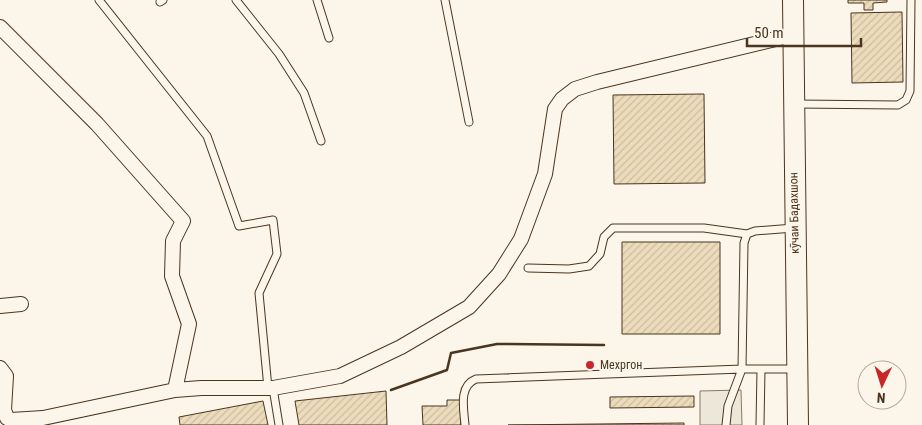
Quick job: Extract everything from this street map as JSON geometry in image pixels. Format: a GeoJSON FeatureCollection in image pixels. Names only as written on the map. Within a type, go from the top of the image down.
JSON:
{"type":"FeatureCollection","features":[{"type":"Feature","properties":{"kind":"main road","name":"кӯчаи Бадахшон"},"geometry":{"type":"LineString","coordinates":[[793,0],[798,425]]}},
{"type":"Feature","properties":{"kind":"street"},"geometry":{"type":"LineString","coordinates":[[0,28],[97,124],[183,221],[173,241],[172,276],[188,324],[175,390]]}},
{"type":"Feature","properties":{"kind":"street"},"geometry":{"type":"LineString","coordinates":[[0,368],[6,376],[4,410],[7,418],[40,422],[175,390],[270,388],[340,376],[401,348],[469,307],[499,274],[521,239],[544,174],[555,109],[562,98],[575,88],[792,35]]}},
{"type":"Feature","properties":{"kind":"street"},"geometry":{"type":"LineString","coordinates":[[0,306],[22,304]]}},
{"type":"Feature","properties":{"kind":"lane"},"geometry":{"type":"LineString","coordinates":[[100,0],[207,136],[239,226],[273,220],[277,254],[258,294],[270,388],[279,425]]}},
{"type":"Feature","properties":{"kind":"lane"},"geometry":{"type":"LineString","coordinates":[[236,0],[279,54],[304,93],[321,141]]}},
{"type":"Feature","properties":{"kind":"lane"},"geometry":{"type":"LineString","coordinates":[[317,0],[329,38]]}},
{"type":"Feature","properties":{"kind":"lane"},"geometry":{"type":"LineString","coordinates":[[445,0],[469,122]]}},
{"type":"Feature","properties":{"kind":"lane"},"geometry":{"type":"LineString","coordinates":[[793,104],[898,105],[906,100],[910,91],[911,0]]}},
{"type":"Feature","properties":{"kind":"lane"},"geometry":{"type":"LineString","coordinates":[[528,268],[569,269],[590,266],[600,254],[604,236],[614,228],[704,228],[747,234],[755,231],[795,228]]}},
{"type":"Feature","properties":{"kind":"lane"},"geometry":{"type":"LineString","coordinates":[[726,425],[728,406],[742,369],[744,243],[747,234]]}},
{"type":"Feature","properties":{"kind":"lane"},"geometry":{"type":"LineString","coordinates":[[464,425],[465,389],[471,381],[476,379],[742,369],[797,369]]}},
{"type":"Feature","properties":{"kind":"lane"},"geometry":{"type":"LineString","coordinates":[[760,425],[761,369]]}},
{"type":"Feature","properties":{"kind":"shaded area"},"geometry":{"type":"Polygon","coordinates":[[[741,390],[742,425],[700,425],[700,391],[741,390]]]}},
{"type":"Feature","properties":{"kind":"building"},"geometry":{"type":"Polygon","coordinates":[[[848,0],[887,0],[887,2],[873,3],[873,10],[864,10],[864,3],[848,3],[848,0]]]}},
{"type":"Feature","properties":{"kind":"building"},"geometry":{"type":"Polygon","coordinates":[[[902,12],[903,82],[852,83],[851,13],[902,12]]]}},
{"type":"Feature","properties":{"kind":"building"},"geometry":{"type":"Polygon","coordinates":[[[704,94],[705,183],[614,184],[613,95],[704,94]]]}},
{"type":"Feature","properties":{"kind":"building"},"geometry":{"type":"Polygon","coordinates":[[[622,242],[720,242],[720,334],[622,334],[622,242]]]}},
{"type":"Feature","properties":{"kind":"building"},"geometry":{"type":"Polygon","coordinates":[[[386,391],[387,425],[299,425],[295,401],[386,391]]]}},
{"type":"Feature","properties":{"kind":"building"},"geometry":{"type":"Polygon","coordinates":[[[694,396],[694,407],[610,408],[610,397],[694,396]]]}},
{"type":"Feature","properties":{"kind":"building"},"geometry":{"type":"Polygon","coordinates":[[[447,400],[460,400],[461,425],[423,425],[422,406],[447,406],[447,400]]]}},
{"type":"Feature","properties":{"kind":"building"},"geometry":{"type":"Polygon","coordinates":[[[263,401],[268,425],[180,425],[179,417],[263,401]]]}},
{"type":"Feature","properties":{"kind":"building"},"geometry":{"type":"Polygon","coordinates":[[[684,423],[684,425],[508,425],[684,423]]]}},
{"type":"Feature","properties":{"kind":"wall"},"geometry":{"type":"LineString","coordinates":[[391,390],[447,370],[451,353],[497,344],[604,345]]}},
{"type":"Feature","properties":{"kind":"place","name":"Мехргон"},"geometry":{"type":"Point","coordinates":[590,365]}}]}
